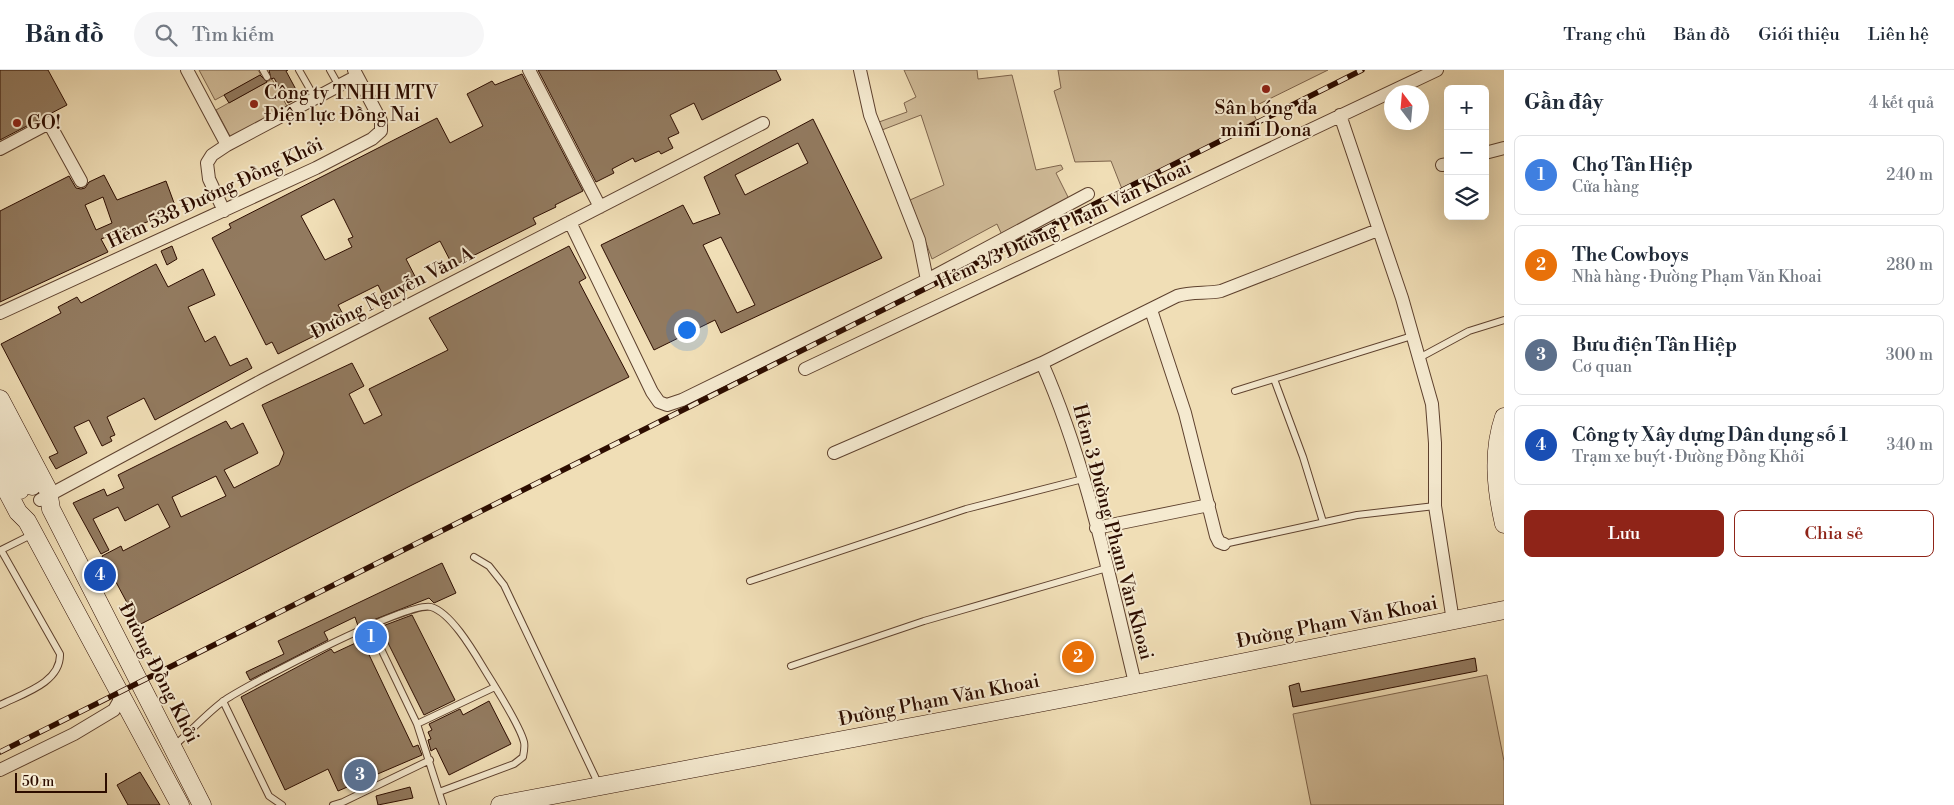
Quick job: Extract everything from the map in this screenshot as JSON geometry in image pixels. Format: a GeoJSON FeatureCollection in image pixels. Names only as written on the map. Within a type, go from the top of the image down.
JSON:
{"type":"FeatureCollection","features":[{"type":"Feature","properties":{"kind":"street"},"geometry":{"type":"LineString","coordinates":[[186,70],[227,145]]}},
{"type":"Feature","properties":{"kind":"street"},"geometry":{"type":"LineString","coordinates":[[529,70],[600,207]]}},
{"type":"Feature","properties":{"kind":"street"},"geometry":{"type":"LineString","coordinates":[[860,70],[870,116],[919,240],[927,280]]}},
{"type":"Feature","properties":{"kind":"street","name":"Hẻm 3/3 Đường Phạm Văn Khoai"},"geometry":{"type":"LineString","coordinates":[[805,369],[1436,70]]}},
{"type":"Feature","properties":{"kind":"street"},"geometry":{"type":"LineString","coordinates":[[224,211],[209,179],[207,162],[212,154],[339,86],[356,73]]}},
{"type":"Feature","properties":{"kind":"street","name":"Hẻm 538 Đường Đồng Khởi"},"geometry":{"type":"LineString","coordinates":[[0,313],[316,168],[372,139],[381,131],[381,121],[356,73]]}},
{"type":"Feature","properties":{"kind":"street"},"geometry":{"type":"LineString","coordinates":[[1340,115],[1412,336],[1432,404],[1435,443],[1435,506],[1453,621]]}},
{"type":"Feature","properties":{"kind":"street"},"geometry":{"type":"LineString","coordinates":[[0,150],[49,123],[81,181]]}},
{"type":"Feature","properties":{"kind":"street","name":"Đường Nguyễn Văn A"},"geometry":{"type":"LineString","coordinates":[[47,501],[263,380],[763,123]]}},
{"type":"Feature","properties":{"kind":"street"},"geometry":{"type":"LineString","coordinates":[[1489,153],[1504,148]]}},
{"type":"Feature","properties":{"kind":"street"},"geometry":{"type":"LineString","coordinates":[[570,222],[652,392],[659,402],[667,405],[682,400],[927,280],[1088,194]]}},
{"type":"Feature","properties":{"kind":"street"},"geometry":{"type":"LineString","coordinates":[[834,453],[1042,363],[1177,296],[1188,292],[1209,294],[1221,291],[1378,230]]}},
{"type":"Feature","properties":{"kind":"street"},"geometry":{"type":"LineString","coordinates":[[1151,310],[1185,413],[1216,536],[1219,542],[1224,544]]}},
{"type":"Feature","properties":{"kind":"street","name":"Hẻm 3 Đường Phạm Văn Khoai"},"geometry":{"type":"LineString","coordinates":[[1042,363],[1056,396],[1083,479],[1135,684]]}},
{"type":"Feature","properties":{"kind":"street","name":"Đường Đồng Khởi"},"geometry":{"type":"LineString","coordinates":[[0,399],[47,501],[202,805]]}},
{"type":"Feature","properties":{"kind":"street"},"geometry":{"type":"LineString","coordinates":[[1504,417],[1497,445],[1496,475],[1504,524]]}},
{"type":"Feature","properties":{"kind":"street"},"geometry":{"type":"LineString","coordinates":[[0,426],[47,501]]}},
{"type":"Feature","properties":{"kind":"street"},"geometry":{"type":"LineString","coordinates":[[0,453],[21,493],[30,527]]}},
{"type":"Feature","properties":{"kind":"street"},"geometry":{"type":"LineString","coordinates":[[0,478],[18,512],[30,527],[180,805]]}},
{"type":"Feature","properties":{"kind":"street"},"geometry":{"type":"LineString","coordinates":[[1096,528],[1209,505]]}},
{"type":"Feature","properties":{"kind":"street","name":"Đường Phạm Văn Khoai"},"geometry":{"type":"LineString","coordinates":[[500,805],[1135,684],[1504,610]]}},
{"type":"Feature","properties":{"kind":"street"},"geometry":{"type":"LineString","coordinates":[[0,770],[82,729],[114,710],[122,696],[141,686]]}},
{"type":"Feature","properties":{"kind":"lane"},"geometry":{"type":"LineString","coordinates":[[264,70],[267,77]]}},
{"type":"Feature","properties":{"kind":"lane"},"geometry":{"type":"LineString","coordinates":[[299,70],[315,98]]}},
{"type":"Feature","properties":{"kind":"lane"},"geometry":{"type":"LineString","coordinates":[[330,70],[339,86]]}},
{"type":"Feature","properties":{"kind":"lane"},"geometry":{"type":"LineString","coordinates":[[1419,358],[1469,331],[1504,320]]}},
{"type":"Feature","properties":{"kind":"lane"},"geometry":{"type":"LineString","coordinates":[[1235,391],[1412,336]]}},
{"type":"Feature","properties":{"kind":"lane"},"geometry":{"type":"LineString","coordinates":[[1274,379],[1303,457],[1323,522]]}},
{"type":"Feature","properties":{"kind":"lane"},"geometry":{"type":"LineString","coordinates":[[750,581],[966,509],[1083,479]]}},
{"type":"Feature","properties":{"kind":"lane"},"geometry":{"type":"LineString","coordinates":[[1224,544],[1357,515],[1435,506]]}},
{"type":"Feature","properties":{"kind":"lane"},"geometry":{"type":"LineString","coordinates":[[0,705],[44,683],[52,677],[60,663],[60,654],[1,550],[30,527]]}},
{"type":"Feature","properties":{"kind":"lane"},"geometry":{"type":"LineString","coordinates":[[474,557],[489,566],[504,585],[599,786]]}},
{"type":"Feature","properties":{"kind":"lane"},"geometry":{"type":"LineString","coordinates":[[791,666],[924,622],[1107,568]]}},
{"type":"Feature","properties":{"kind":"lane"},"geometry":{"type":"LineString","coordinates":[[172,747],[223,701],[246,687],[370,626],[413,609],[428,607],[440,611],[467,642],[495,687],[525,742],[523,757],[514,764],[439,792]]}},
{"type":"Feature","properties":{"kind":"lane"},"geometry":{"type":"LineString","coordinates":[[370,626],[417,724],[430,760],[442,805]]}},
{"type":"Feature","properties":{"kind":"lane"},"geometry":{"type":"LineString","coordinates":[[417,724],[495,687]]}},
{"type":"Feature","properties":{"kind":"lane"},"geometry":{"type":"LineString","coordinates":[[223,701],[269,796],[282,805]]}},
{"type":"Feature","properties":{"kind":"lane"},"geometry":{"type":"LineString","coordinates":[[333,805],[430,760]]}},
{"type":"Feature","properties":{"kind":"shaded area"},"geometry":{"type":"Polygon","coordinates":[[[199,70],[258,70],[261,75],[215,100],[199,70]]]}},
{"type":"Feature","properties":{"kind":"shaded area"},"geometry":{"type":"Polygon","coordinates":[[[904,70],[977,70],[978,79],[1012,75],[1036,170],[1061,165],[1063,169],[1056,173],[1069,199],[1002,235],[997,224],[932,259],[910,200],[944,185],[921,115],[882,130],[879,122],[907,112],[904,103],[916,97],[904,70]]]}},
{"type":"Feature","properties":{"kind":"shaded area"},"geometry":{"type":"Polygon","coordinates":[[[1058,70],[1328,70],[1251,108],[1257,121],[1122,189],[1111,161],[1075,162],[1054,91],[1061,88],[1058,70]]]}},
{"type":"Feature","properties":{"kind":"shaded area"},"geometry":{"type":"Polygon","coordinates":[[[272,79],[288,108],[231,138],[216,110],[272,79]]]}},
{"type":"Feature","properties":{"kind":"shaded area"},"geometry":{"type":"Polygon","coordinates":[[[1487,675],[1504,761],[1504,805],[1311,805],[1293,714],[1487,675]]]}},
{"type":"Feature","properties":{"kind":"building","name":"GO!"},"geometry":{"type":"Polygon","coordinates":[[[0,70],[48,70],[67,105],[0,140],[0,70]]]}},
{"type":"Feature","properties":{"kind":"building"},"geometry":{"type":"Polygon","coordinates":[[[269,70],[288,70],[286,71],[300,97],[288,103],[274,78],[271,79],[269,70]]]}},
{"type":"Feature","properties":{"kind":"building"},"geometry":{"type":"Polygon","coordinates":[[[538,70],[776,70],[781,80],[702,120],[694,103],[670,115],[679,133],[668,138],[673,148],[661,154],[659,151],[635,162],[633,158],[612,169],[614,173],[596,182],[538,70]]]}},
{"type":"Feature","properties":{"kind":"building"},"geometry":{"type":"Polygon","coordinates":[[[522,74],[583,191],[533,218],[536,224],[453,266],[440,241],[406,259],[419,284],[386,301],[378,285],[338,305],[346,320],[278,354],[272,342],[266,345],[212,238],[231,228],[229,224],[437,118],[450,143],[483,126],[467,94],[492,81],[495,85],[522,74]],[[334,199],[301,216],[325,260],[352,247],[348,239],[353,237],[334,199]]]}},
{"type":"Feature","properties":{"kind":"building"},"geometry":{"type":"Polygon","coordinates":[[[260,75],[267,82],[229,103],[224,95],[260,75]]]}},
{"type":"Feature","properties":{"kind":"building"},"geometry":{"type":"Polygon","coordinates":[[[813,119],[882,258],[721,333],[715,320],[654,350],[601,245],[683,205],[693,224],[720,214],[704,177],[813,119]],[[798,143],[735,175],[745,195],[808,163],[798,143]],[[721,237],[703,245],[737,313],[755,305],[721,237]]]}},
{"type":"Feature","properties":{"kind":"building"},"geometry":{"type":"Polygon","coordinates":[[[104,175],[117,200],[166,181],[177,211],[101,239],[108,252],[0,302],[0,211],[69,176],[76,188],[85,188],[89,182],[104,175]],[[103,197],[85,205],[96,230],[112,223],[103,197]]]}},
{"type":"Feature","properties":{"kind":"building"},"geometry":{"type":"Polygon","coordinates":[[[172,246],[177,259],[167,265],[161,251],[172,246]]]}},
{"type":"Feature","properties":{"kind":"building"},"geometry":{"type":"Polygon","coordinates":[[[569,246],[586,278],[579,282],[629,377],[412,485],[139,625],[102,556],[121,546],[123,551],[170,527],[158,504],[125,521],[118,507],[93,519],[109,550],[101,554],[73,503],[104,489],[107,496],[124,488],[118,475],[226,421],[231,429],[243,423],[258,453],[224,470],[234,488],[279,465],[284,453],[262,405],[352,363],[364,386],[349,394],[364,424],[382,415],[369,389],[448,350],[429,318],[569,246]],[[216,476],[172,497],[181,517],[226,496],[216,476]]]}},
{"type":"Feature","properties":{"kind":"building"},"geometry":{"type":"Polygon","coordinates":[[[156,264],[168,287],[203,269],[215,295],[188,307],[205,342],[215,336],[230,366],[247,358],[252,368],[155,420],[144,398],[107,417],[115,435],[110,437],[112,441],[102,446],[89,420],[74,427],[87,453],[56,469],[49,457],[58,453],[1,344],[61,313],[58,307],[77,297],[81,303],[156,264]]]}},
{"type":"Feature","properties":{"kind":"building"},"geometry":{"type":"Polygon","coordinates":[[[442,563],[456,593],[434,603],[429,598],[358,626],[355,617],[324,632],[328,640],[250,680],[246,672],[284,654],[278,641],[442,563]]]}},
{"type":"Feature","properties":{"kind":"building"},"geometry":{"type":"Polygon","coordinates":[[[412,615],[455,700],[424,715],[380,627],[412,615]]]}},
{"type":"Feature","properties":{"kind":"building"},"geometry":{"type":"Polygon","coordinates":[[[362,640],[413,747],[418,745],[422,755],[338,791],[328,769],[285,790],[241,697],[331,649],[334,653],[362,640]]]}},
{"type":"Feature","properties":{"kind":"building"},"geometry":{"type":"Polygon","coordinates":[[[1475,658],[1477,671],[1293,707],[1289,686],[1299,683],[1301,692],[1475,658]]]}},
{"type":"Feature","properties":{"kind":"building"},"geometry":{"type":"Polygon","coordinates":[[[489,701],[511,744],[449,775],[436,748],[431,751],[428,740],[431,739],[428,732],[432,730],[429,724],[460,709],[463,715],[489,701]]]}},
{"type":"Feature","properties":{"kind":"building"},"geometry":{"type":"Polygon","coordinates":[[[140,772],[160,805],[128,805],[117,785],[140,772]]]}},
{"type":"Feature","properties":{"kind":"building"},"geometry":{"type":"Polygon","coordinates":[[[410,787],[413,798],[378,805],[376,796],[410,787]]]}},
{"type":"Feature","properties":{"kind":"railway"},"geometry":{"type":"LineString","coordinates":[[0,752],[1362,70]]}},
{"type":"Feature","properties":{"kind":"place","name":"Sân bóng đa mini Dona"},"geometry":{"type":"Point","coordinates":[1266,89]}},
{"type":"Feature","properties":{"kind":"place","name":"Công ty TNHH MTV Điện lực Đồng Nai"},"geometry":{"type":"Point","coordinates":[254,104]}},
{"type":"Feature","properties":{"kind":"place","name":"GO!"},"geometry":{"type":"Point","coordinates":[17,123]}},
{"type":"Feature","properties":{"kind":"place","name":"Công ty Xây dựng Dân dụng số 1"},"geometry":{"type":"Point","coordinates":[100,575]}},
{"type":"Feature","properties":{"kind":"place","name":"Chợ Tân Hiệp"},"geometry":{"type":"Point","coordinates":[371,637]}},
{"type":"Feature","properties":{"kind":"place","name":"The Cowboys"},"geometry":{"type":"Point","coordinates":[1078,657]}},
{"type":"Feature","properties":{"kind":"place","name":"Bưu điện Tân Hiệp"},"geometry":{"type":"Point","coordinates":[360,775]}}]}
